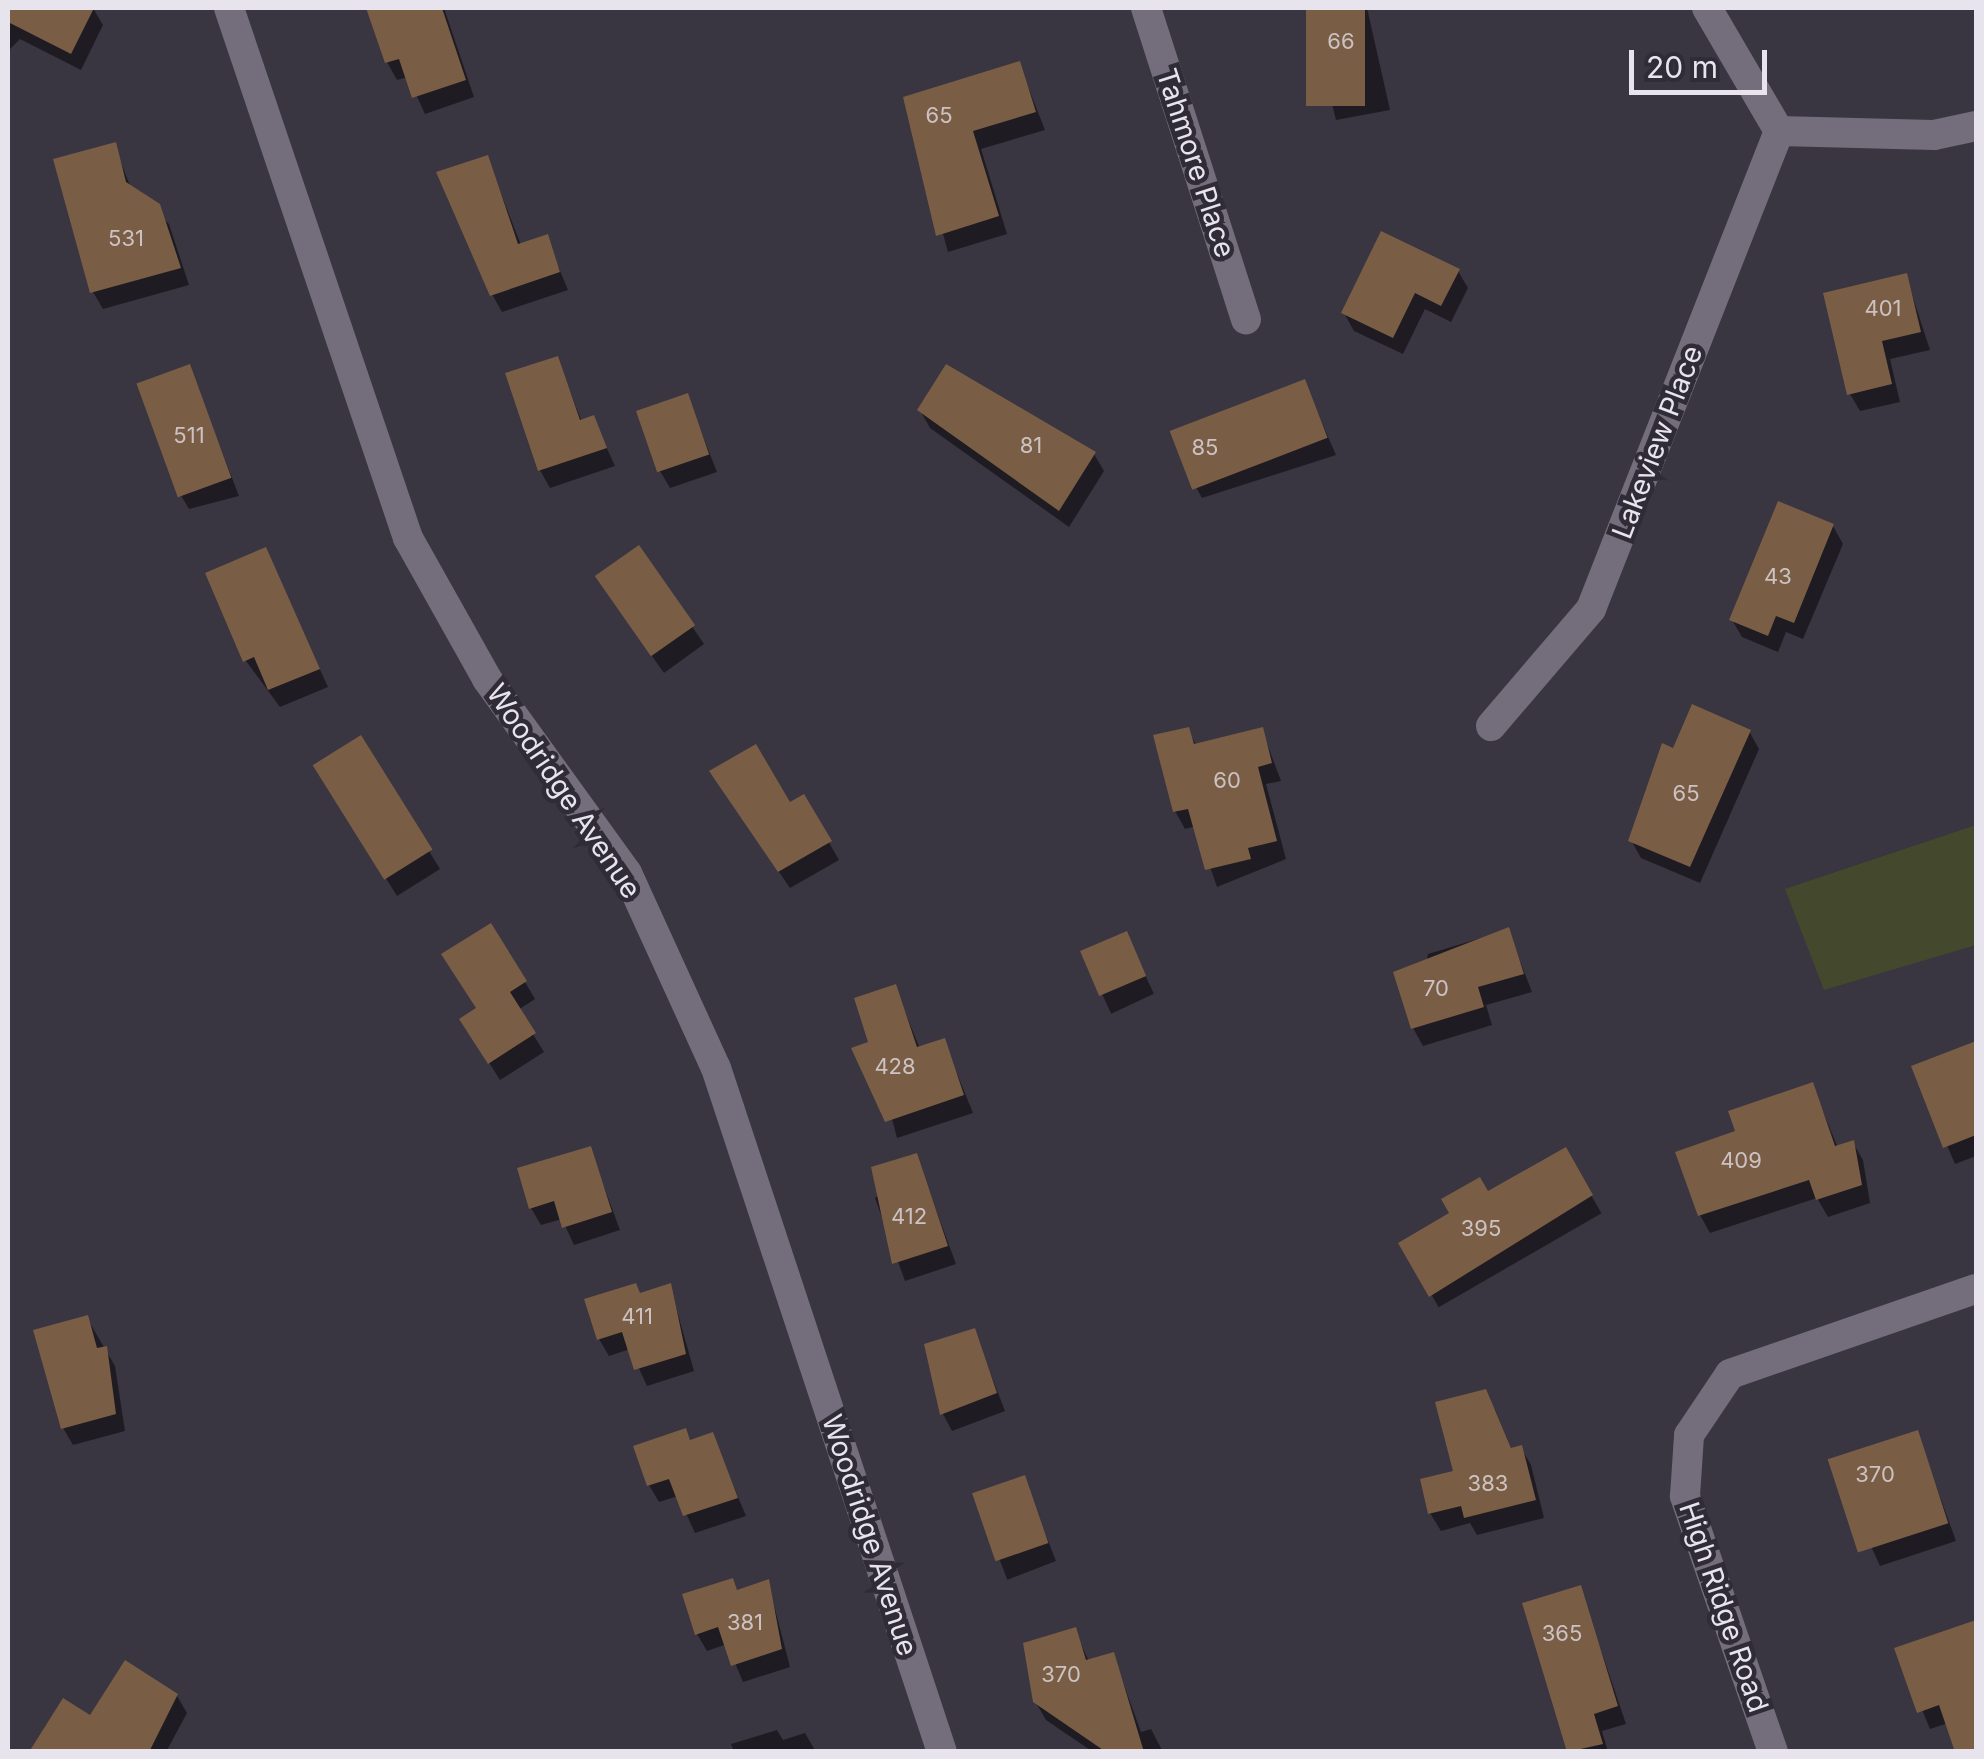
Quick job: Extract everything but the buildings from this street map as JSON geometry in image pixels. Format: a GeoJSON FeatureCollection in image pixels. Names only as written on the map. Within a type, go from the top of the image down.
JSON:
{"type":"FeatureCollection","features":[{"type":"Feature","properties":{"kind":"street","name":"Woodridge Avenue"},"geometry":{"type":"LineString","coordinates":[[228,8],[408,538],[488,679],[628,873],[716,1068],[942,1752]]}},
{"type":"Feature","properties":{"kind":"street","name":"Tahmore Place"},"geometry":{"type":"LineString","coordinates":[[1146,8],[1246,319]]}},
{"type":"Feature","properties":{"kind":"street"},"geometry":{"type":"LineString","coordinates":[[1707,8],[1779,131],[1934,136],[1976,126]]}},
{"type":"Feature","properties":{"kind":"street","name":"Lakeview Place"},"geometry":{"type":"LineString","coordinates":[[1491,726],[1591,609],[1779,131]]}},
{"type":"Feature","properties":{"kind":"street","name":"High Ridge Road"},"geometry":{"type":"LineString","coordinates":[[1773,1752],[1684,1496],[1689,1435],[1730,1374],[1976,1290]]}},
{"type":"Feature","properties":{"kind":"green space"},"geometry":{"type":"Polygon","coordinates":[[[1976,825],[1976,945],[1824,990],[1785,889],[1976,825]]]}}]}
